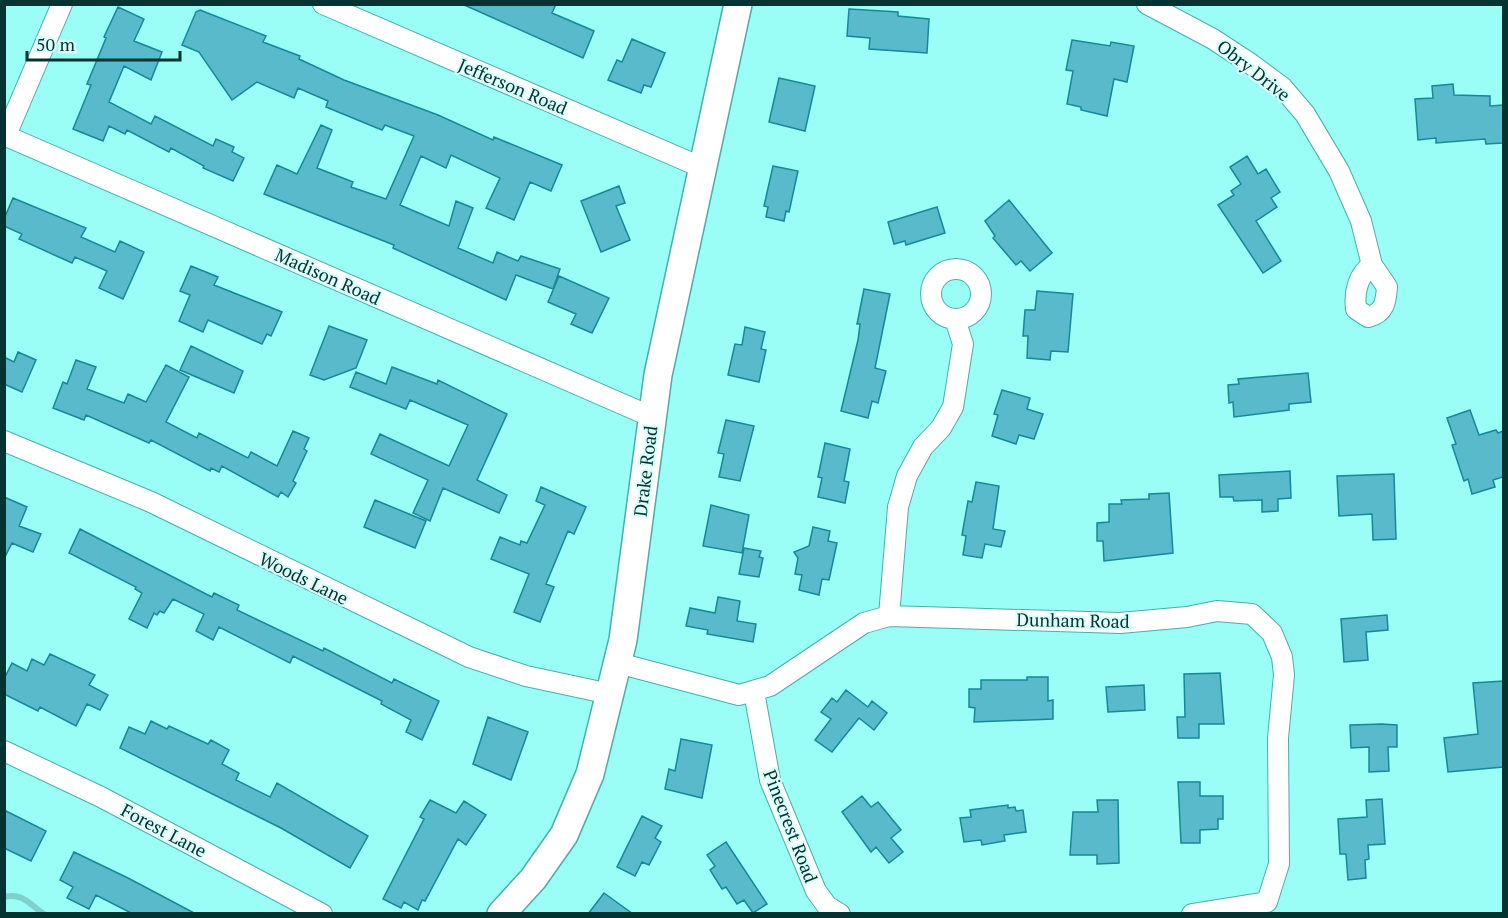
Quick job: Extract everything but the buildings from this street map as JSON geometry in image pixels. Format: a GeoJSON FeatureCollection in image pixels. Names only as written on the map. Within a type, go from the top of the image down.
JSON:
{"type":"FeatureCollection","features":[{"type":"Feature","properties":{"kind":"street"},"geometry":{"type":"LineString","coordinates":[[5,135],[62,4]]}},
{"type":"Feature","properties":{"kind":"street","name":"Jefferson Road"},"geometry":{"type":"LineString","coordinates":[[323,4],[703,168]]}},
{"type":"Feature","properties":{"kind":"street","name":"Drake Road"},"geometry":{"type":"LineString","coordinates":[[501,914],[533,879],[564,835],[590,774],[623,640],[658,375],[738,4]]}},
{"type":"Feature","properties":{"kind":"street","name":"Obry Drive"},"geometry":{"type":"LineString","coordinates":[[1147,4],[1213,39],[1282,87],[1305,114],[1326,146],[1361,221],[1372,265]]}},
{"type":"Feature","properties":{"kind":"street","name":"Madison Road"},"geometry":{"type":"LineString","coordinates":[[5,135],[652,417]]}},
{"type":"Feature","properties":{"kind":"street"},"geometry":{"type":"LineString","coordinates":[[889,615],[898,507],[907,476],[923,447],[941,428],[953,407],[958,385],[963,344],[955,319]]}},
{"type":"Feature","properties":{"kind":"street","name":"Woods Lane"},"geometry":{"type":"LineString","coordinates":[[4,441],[151,502],[469,657],[526,676],[610,694]]}},
{"type":"Feature","properties":{"kind":"street","name":"Dunham Road"},"geometry":{"type":"LineString","coordinates":[[618,663],[739,695],[770,686],[864,623],[889,615],[1120,623],[1187,617],[1217,611],[1252,614],[1272,633],[1282,657],[1284,675],[1278,738],[1279,864],[1270,908]]}},
{"type":"Feature","properties":{"kind":"street","name":"Pinecrest Road"},"geometry":{"type":"LineString","coordinates":[[754,692],[770,780],[816,891],[830,911]]}},
{"type":"Feature","properties":{"kind":"street","name":"Forest Lane"},"geometry":{"type":"LineString","coordinates":[[4,751],[101,797],[322,914]]}},
{"type":"Feature","properties":{"kind":"street"},"geometry":{"type":"LineString","coordinates":[[1192,914],[1270,908]]}},
{"type":"Feature","properties":{"kind":"waterway"},"geometry":{"type":"LineString","coordinates":[[4,897],[16,896],[26,900],[44,914]]}}]}
